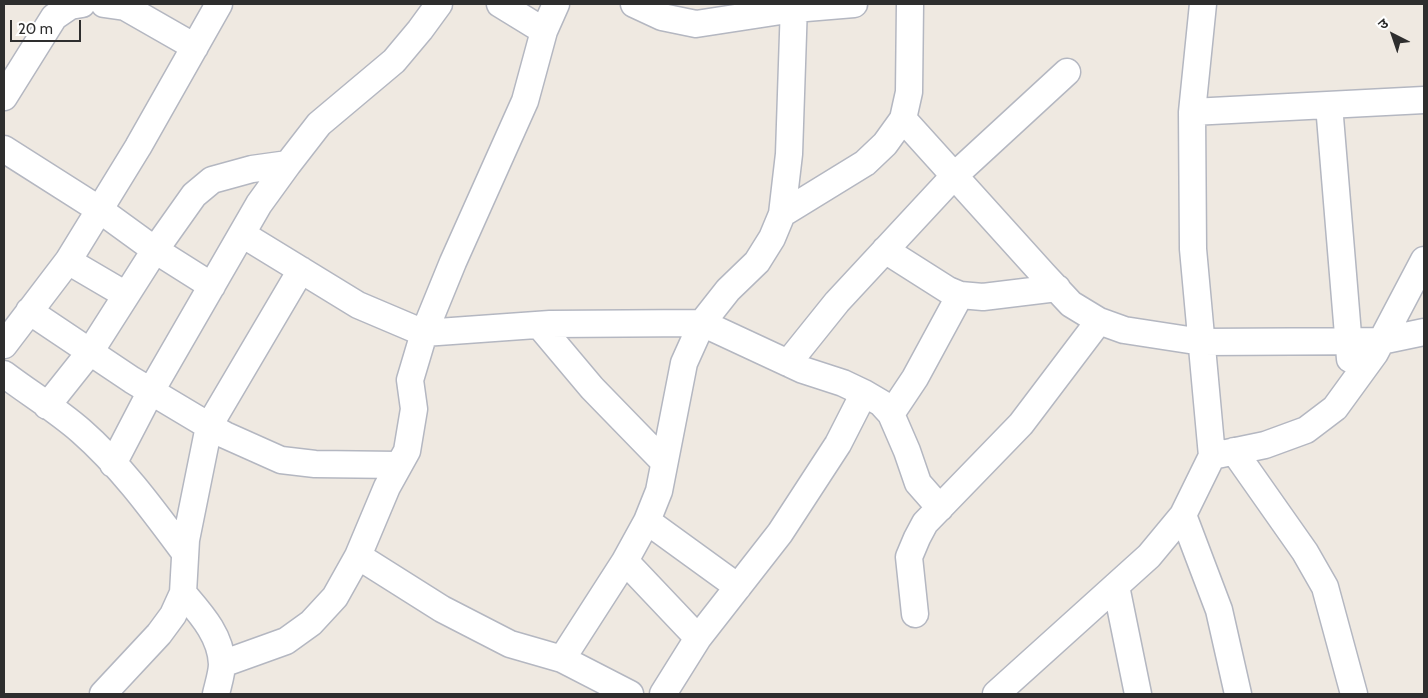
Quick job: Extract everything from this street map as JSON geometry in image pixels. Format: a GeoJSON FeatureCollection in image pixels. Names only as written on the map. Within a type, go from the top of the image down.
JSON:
{"type":"FeatureCollection","features":[{"type":"Feature","properties":{"kind":"street"},"geometry":{"type":"LineString","coordinates":[[4,97],[54,17],[70,6],[82,4]]}},
{"type":"Feature","properties":{"kind":"street"},"geometry":{"type":"LineString","coordinates":[[104,4],[125,7],[195,48]]}},
{"type":"Feature","properties":{"kind":"street"},"geometry":{"type":"LineString","coordinates":[[4,345],[68,262],[220,4]]}},
{"type":"Feature","properties":{"kind":"street"},"geometry":{"type":"LineString","coordinates":[[113,464],[151,391],[259,204],[319,124],[394,61],[439,4]]}},
{"type":"Feature","properties":{"kind":"street"},"geometry":{"type":"LineString","coordinates":[[500,4],[544,31]]}},
{"type":"Feature","properties":{"kind":"street"},"geometry":{"type":"LineString","coordinates":[[222,664],[286,641],[312,623],[335,597],[358,556],[387,487],[406,451],[414,409],[410,380],[424,333],[453,262],[525,101],[544,31],[556,4]]}},
{"type":"Feature","properties":{"kind":"street"},"geometry":{"type":"LineString","coordinates":[[634,4],[662,17],[696,24],[794,6],[854,4]]}},
{"type":"Feature","properties":{"kind":"street"},"geometry":{"type":"LineString","coordinates":[[782,214],[865,163],[886,144],[903,119],[909,92],[910,4]]}},
{"type":"Feature","properties":{"kind":"street"},"geometry":{"type":"LineString","coordinates":[[1203,4],[1192,112],[1193,250],[1202,342],[1223,454],[1305,552],[1325,587],[1354,694]]}},
{"type":"Feature","properties":{"kind":"street"},"geometry":{"type":"LineString","coordinates":[[562,659],[625,561],[647,521],[659,491],[684,363],[702,323],[728,290],[757,262],[772,238],[782,214],[789,154],[794,6]]}},
{"type":"Feature","properties":{"kind":"street"},"geometry":{"type":"LineString","coordinates":[[788,364],[837,302],[954,176],[1067,72]]}},
{"type":"Feature","properties":{"kind":"street"},"geometry":{"type":"LineString","coordinates":[[1192,112],[1424,100]]}},
{"type":"Feature","properties":{"kind":"street"},"geometry":{"type":"LineString","coordinates":[[1329,105],[1352,385]]}},
{"type":"Feature","properties":{"kind":"street"},"geometry":{"type":"LineString","coordinates":[[903,119],[1072,304],[1099,321],[1124,330],[1202,342],[1381,341],[1424,332]]}},
{"type":"Feature","properties":{"kind":"street"},"geometry":{"type":"LineString","coordinates":[[4,149],[100,210],[155,250],[212,286]]}},
{"type":"Feature","properties":{"kind":"street"},"geometry":{"type":"LineString","coordinates":[[47,406],[90,352],[155,250],[194,195],[212,180],[252,169],[288,164]]}},
{"type":"Feature","properties":{"kind":"street"},"geometry":{"type":"LineString","coordinates":[[242,234],[358,305],[424,333],[539,325],[702,323],[788,364],[864,393],[881,403],[891,414],[918,483],[940,508]]}},
{"type":"Feature","properties":{"kind":"street"},"geometry":{"type":"LineString","coordinates":[[885,250],[948,290],[960,295],[983,297],[1057,288]]}},
{"type":"Feature","properties":{"kind":"street"},"geometry":{"type":"LineString","coordinates":[[996,694],[1149,556],[1183,515],[1223,454],[1265,445],[1306,430],[1335,408],[1375,354],[1424,260]]}},
{"type":"Feature","properties":{"kind":"street"},"geometry":{"type":"LineString","coordinates":[[68,262],[126,295]]}},
{"type":"Feature","properties":{"kind":"street"},"geometry":{"type":"LineString","coordinates":[[103,694],[164,628],[173,615],[183,593],[186,540],[209,426],[301,270]]}},
{"type":"Feature","properties":{"kind":"street"},"geometry":{"type":"LineString","coordinates":[[891,414],[915,378],[960,295]]}},
{"type":"Feature","properties":{"kind":"street"},"geometry":{"type":"LineString","coordinates":[[29,311],[151,391],[209,426],[281,460],[316,464],[399,465]]}},
{"type":"Feature","properties":{"kind":"street"},"geometry":{"type":"LineString","coordinates":[[915,614],[910,557],[925,524],[1021,424],[1099,321]]}},
{"type":"Feature","properties":{"kind":"street"},"geometry":{"type":"LineString","coordinates":[[539,325],[592,388],[664,462]]}},
{"type":"Feature","properties":{"kind":"street"},"geometry":{"type":"LineString","coordinates":[[4,374],[81,431],[149,505],[185,553]]}},
{"type":"Feature","properties":{"kind":"street"},"geometry":{"type":"LineString","coordinates":[[663,694],[698,638],[780,533],[838,444],[864,393]]}},
{"type":"Feature","properties":{"kind":"street"},"geometry":{"type":"LineString","coordinates":[[1183,515],[1219,610],[1238,694]]}},
{"type":"Feature","properties":{"kind":"street"},"geometry":{"type":"LineString","coordinates":[[647,521],[738,586]]}},
{"type":"Feature","properties":{"kind":"street"},"geometry":{"type":"LineString","coordinates":[[358,556],[442,609],[510,644],[562,659],[630,694]]}},
{"type":"Feature","properties":{"kind":"street"},"geometry":{"type":"LineString","coordinates":[[625,561],[698,638]]}},
{"type":"Feature","properties":{"kind":"street"},"geometry":{"type":"LineString","coordinates":[[1116,586],[1138,694]]}},
{"type":"Feature","properties":{"kind":"street"},"geometry":{"type":"LineString","coordinates":[[183,593],[204,618],[218,642],[222,664],[216,694]]}}]}
